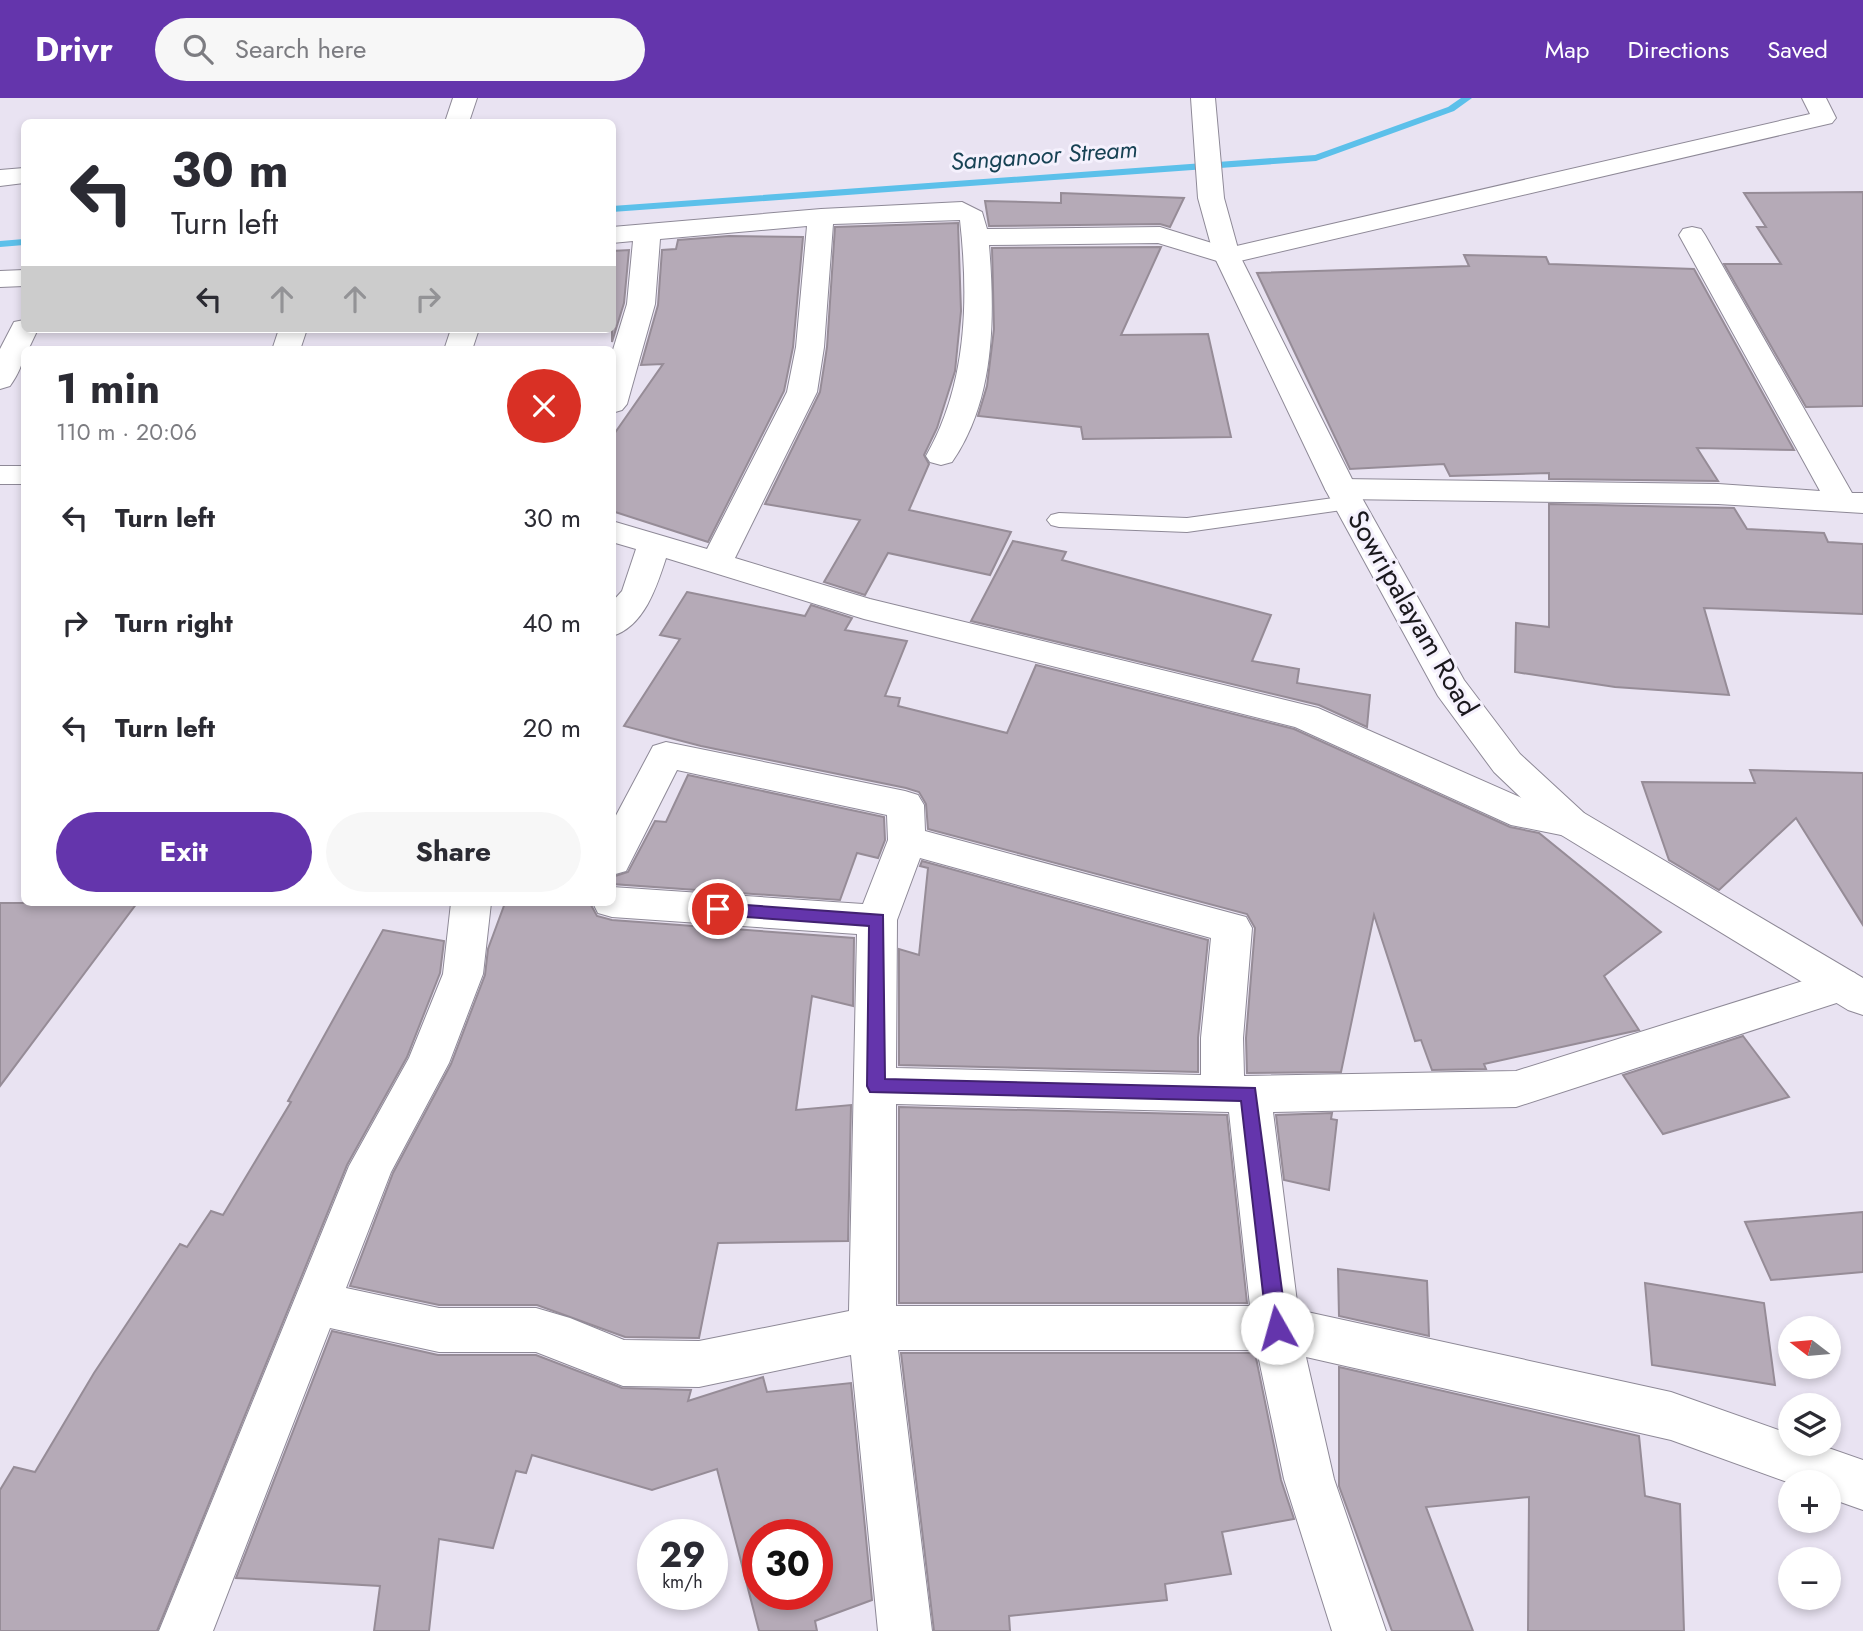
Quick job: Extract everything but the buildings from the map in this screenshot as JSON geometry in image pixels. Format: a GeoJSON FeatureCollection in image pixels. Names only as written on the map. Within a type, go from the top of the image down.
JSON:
{"type":"FeatureCollection","features":[{"type":"Feature","properties":{"kind":"street"},"geometry":{"type":"LineString","coordinates":[[458,119],[465,98]]}},
{"type":"Feature","properties":{"kind":"street","name":"Sowripalayam Road"},"geometry":{"type":"LineString","coordinates":[[1203,98],[1204,145],[1211,198],[1227,256],[1345,496],[1450,687],[1507,762],[1571,823],[1852,991]]}},
{"type":"Feature","properties":{"kind":"street"},"geometry":{"type":"LineString","coordinates":[[976,237],[1160,236],[1227,256],[1825,118],[1814,98]]}},
{"type":"Feature","properties":{"kind":"street"},"geometry":{"type":"LineString","coordinates":[[0,178],[21,176]]}},
{"type":"Feature","properties":{"kind":"street"},"geometry":{"type":"LineString","coordinates":[[616,235],[821,216],[962,210],[974,217],[975,315],[970,377],[964,410],[941,456]]}},
{"type":"Feature","properties":{"kind":"street"},"geometry":{"type":"LineString","coordinates":[[716,564],[770,462],[802,392],[810,347],[821,216]]}},
{"type":"Feature","properties":{"kind":"street"},"geometry":{"type":"LineString","coordinates":[[616,390],[640,304],[647,232]]}},
{"type":"Feature","properties":{"kind":"street"},"geometry":{"type":"LineString","coordinates":[[1692,235],[1852,502]]}},
{"type":"Feature","properties":{"kind":"street"},"geometry":{"type":"LineString","coordinates":[[0,279],[21,278]]}},
{"type":"Feature","properties":{"kind":"street"},"geometry":{"type":"LineString","coordinates":[[0,380],[22,333]]}},
{"type":"Feature","properties":{"kind":"street"},"geometry":{"type":"LineString","coordinates":[[0,475],[21,475]]}},
{"type":"Feature","properties":{"kind":"street"},"geometry":{"type":"LineString","coordinates":[[1345,496],[1718,494],[1852,502]]}},
{"type":"Feature","properties":{"kind":"street"},"geometry":{"type":"LineString","coordinates":[[616,532],[864,608],[1305,717],[1524,815],[1571,823]]}},
{"type":"Feature","properties":{"kind":"street"},"geometry":{"type":"LineString","coordinates":[[616,620],[638,594],[654,545]]}},
{"type":"Feature","properties":{"kind":"street"},"geometry":{"type":"LineString","coordinates":[[616,853],[667,755],[905,806],[907,840],[877,920],[873,1328],[905,1631]]}},
{"type":"Feature","properties":{"kind":"street"},"geometry":{"type":"LineString","coordinates":[[907,840],[1232,929],[1222,1038],[1236,1094],[1277,1328],[1308,1478],[1359,1631]]}},
{"type":"Feature","properties":{"kind":"street"},"geometry":{"type":"LineString","coordinates":[[616,902],[877,920]]}},
{"type":"Feature","properties":{"kind":"street"},"geometry":{"type":"LineString","coordinates":[[186,1631],[370,1166],[428,1063],[463,974],[471,906]]}},
{"type":"Feature","properties":{"kind":"street"},"geometry":{"type":"LineString","coordinates":[[876,1086],[1236,1094],[1516,1089],[1852,991]]}},
{"type":"Feature","properties":{"kind":"street"},"geometry":{"type":"LineString","coordinates":[[316,1303],[439,1330],[536,1330],[569,1340],[623,1363],[699,1364],[873,1328],[1277,1328],[1671,1416],[1863,1485]]}},
{"type":"Feature","properties":{"kind":"lane"},"geometry":{"type":"LineString","coordinates":[[1059,520],[1187,525],[1345,496]]}},
{"type":"Feature","properties":{"kind":"waterway","name":"Sanganoor Stream"},"geometry":{"type":"LineString","coordinates":[[616,209],[1316,158],[1451,109],[1467,98]]}},
{"type":"Feature","properties":{"kind":"waterway","name":"Sanganoor Stream"},"geometry":{"type":"LineString","coordinates":[[0,244],[21,242]]}},
{"type":"Feature","properties":{"kind":"route"},"geometry":{"type":"LineString","coordinates":[[718,909],[877,920],[876,1086],[1249,1094],[1277,1328]]}}]}
